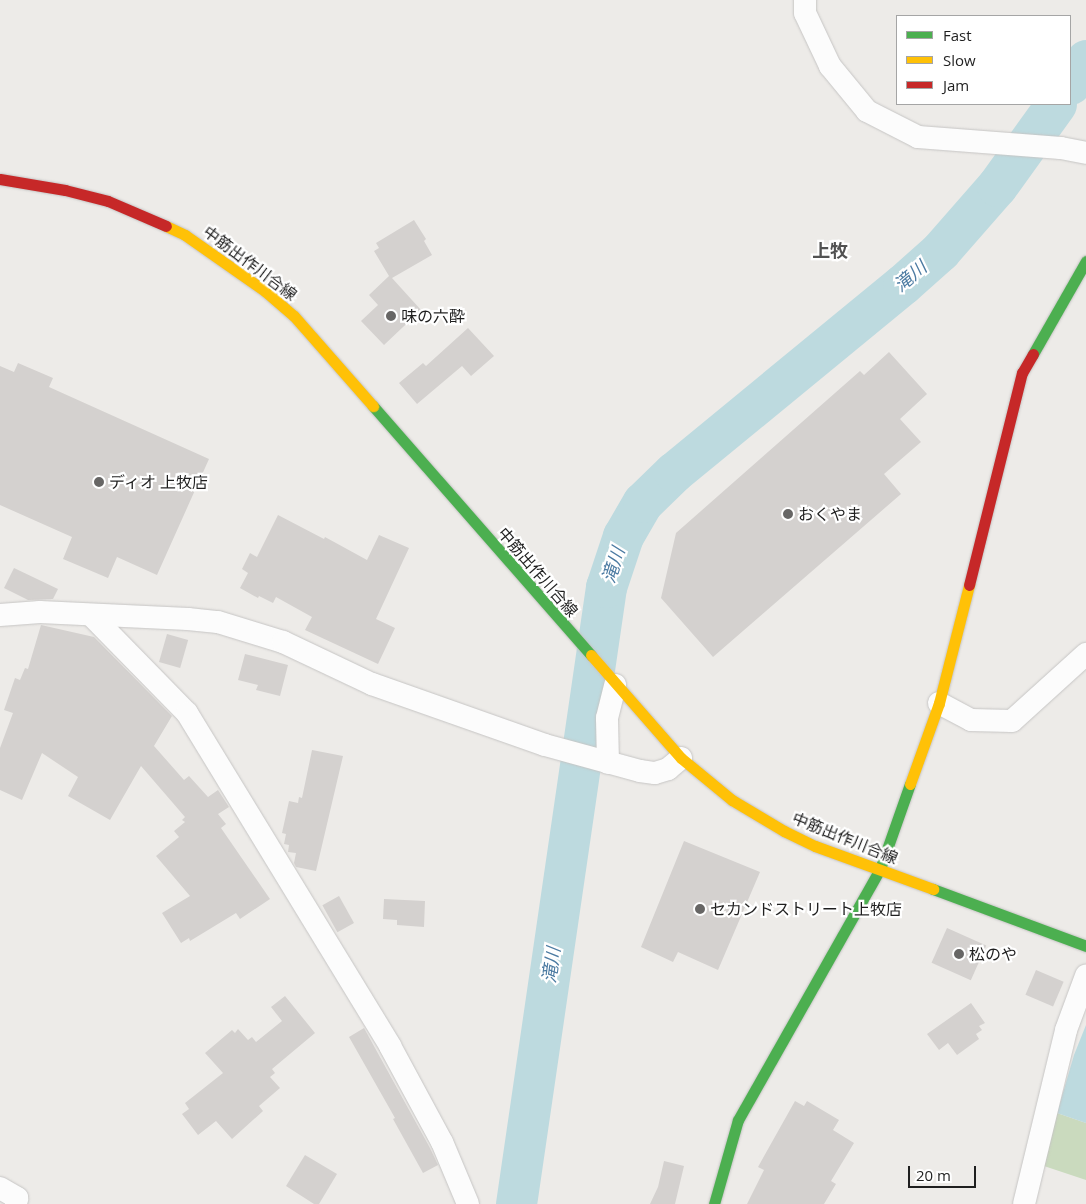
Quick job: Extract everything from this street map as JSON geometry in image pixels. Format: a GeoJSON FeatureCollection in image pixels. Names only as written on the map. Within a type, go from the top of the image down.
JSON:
{"type":"FeatureCollection","features":[{"type":"Feature","properties":{"kind":"main road","name":"中筋出作川合線"},"geometry":{"type":"LineString","coordinates":[[0,179],[65,190],[108,201],[147,217],[185,235],[266,291],[294,316],[318,343],[566,629],[681,758],[732,800],[771,824],[815,846],[1086,946]]}},
{"type":"Feature","properties":{"kind":"main road"},"geometry":{"type":"LineString","coordinates":[[714,1204],[738,1120],[880,869],[939,703],[1022,373],[1086,261]]}},
{"type":"Feature","properties":{"kind":"street"},"geometry":{"type":"LineString","coordinates":[[805,0],[805,13],[830,66],[866,111],[918,137],[1061,148],[1086,153]]}},
{"type":"Feature","properties":{"kind":"street"},"geometry":{"type":"LineString","coordinates":[[0,615],[40,612],[218,622],[282,642],[372,684],[545,745],[608,763],[655,773],[668,769],[681,758]]}},
{"type":"Feature","properties":{"kind":"street"},"geometry":{"type":"LineString","coordinates":[[91,615],[187,713],[390,1046],[442,1142],[468,1204]]}},
{"type":"Feature","properties":{"kind":"street"},"geometry":{"type":"LineString","coordinates":[[939,703],[971,720],[1012,721],[1086,654]]}},
{"type":"Feature","properties":{"kind":"street"},"geometry":{"type":"LineString","coordinates":[[608,763],[607,718],[615,685]]}},
{"type":"Feature","properties":{"kind":"street"},"geometry":{"type":"LineString","coordinates":[[1024,1204],[1066,1030],[1086,976]]}},
{"type":"Feature","properties":{"kind":"street"},"geometry":{"type":"LineString","coordinates":[[0,1188],[17,1198],[16,1204]]}},
{"type":"Feature","properties":{"kind":"green space"},"geometry":{"type":"Polygon","coordinates":[[[1057,1113],[1086,1123],[1086,1180],[1044,1166],[1057,1113]]]}},
{"type":"Feature","properties":{"kind":"water"},"geometry":{"type":"Polygon","coordinates":[[[1086,1025],[1086,1123],[1057,1113],[1074,1055],[1086,1025]]]}},
{"type":"Feature","properties":{"kind":"building"},"geometry":{"type":"Polygon","coordinates":[[[414,220],[426,239],[424,241],[432,255],[392,278],[421,310],[384,345],[361,321],[378,305],[369,295],[389,276],[374,251],[379,248],[376,243],[414,220]]]}},
{"type":"Feature","properties":{"kind":"building"},"geometry":{"type":"Polygon","coordinates":[[[468,328],[494,356],[471,376],[462,366],[417,404],[399,383],[423,363],[426,366],[468,328]]]}},
{"type":"Feature","properties":{"kind":"building","name":"おくやま"},"geometry":{"type":"Polygon","coordinates":[[[889,352],[927,394],[900,419],[921,442],[884,474],[901,494],[713,657],[661,598],[676,533],[860,371],[864,375],[889,352]]]}},
{"type":"Feature","properties":{"kind":"building","name":"ディオ 上牧店"},"geometry":{"type":"Polygon","coordinates":[[[18,363],[53,378],[49,387],[209,459],[157,575],[117,557],[108,578],[63,559],[72,537],[0,505],[0,366],[14,372],[18,363]]]}},
{"type":"Feature","properties":{"kind":"building"},"geometry":{"type":"Polygon","coordinates":[[[278,515],[324,539],[325,537],[367,560],[379,535],[409,548],[376,619],[395,628],[378,664],[305,630],[312,617],[276,597],[273,603],[259,596],[258,598],[240,588],[248,573],[242,569],[250,553],[257,557],[278,515]]]}},
{"type":"Feature","properties":{"kind":"building"},"geometry":{"type":"Polygon","coordinates":[[[14,568],[58,589],[53,599],[28,600],[4,588],[14,568]]]}},
{"type":"Feature","properties":{"kind":"building"},"geometry":{"type":"Polygon","coordinates":[[[41,625],[94,637],[172,716],[154,746],[184,780],[189,776],[208,797],[218,790],[229,807],[218,814],[226,824],[221,828],[270,899],[240,919],[236,913],[190,941],[189,938],[181,943],[162,913],[190,896],[156,856],[179,837],[174,831],[185,822],[182,820],[185,817],[141,766],[110,820],[68,796],[78,777],[42,753],[22,800],[0,790],[0,748],[13,713],[4,710],[15,678],[20,680],[25,668],[28,669],[41,625]]]}},
{"type":"Feature","properties":{"kind":"building"},"geometry":{"type":"Polygon","coordinates":[[[167,634],[188,640],[180,668],[159,662],[167,634]]]}},
{"type":"Feature","properties":{"kind":"building"},"geometry":{"type":"Polygon","coordinates":[[[245,654],[288,665],[280,696],[256,690],[258,685],[238,680],[245,654]]]}},
{"type":"Feature","properties":{"kind":"building"},"geometry":{"type":"Polygon","coordinates":[[[312,750],[343,756],[316,871],[296,867],[294,863],[296,853],[288,852],[289,845],[284,844],[286,834],[282,833],[289,801],[298,803],[299,797],[302,798],[312,750]]]}},
{"type":"Feature","properties":{"kind":"building","name":"セカンドストリート上牧店"},"geometry":{"type":"Polygon","coordinates":[[[684,841],[760,872],[718,970],[678,952],[673,962],[641,947],[684,841]]]}},
{"type":"Feature","properties":{"kind":"building"},"geometry":{"type":"Polygon","coordinates":[[[339,896],[354,923],[337,932],[322,905],[339,896]]]}},
{"type":"Feature","properties":{"kind":"building"},"geometry":{"type":"Polygon","coordinates":[[[384,899],[425,901],[424,927],[397,925],[397,920],[383,919],[384,899]]]}},
{"type":"Feature","properties":{"kind":"building","name":"松のや"},"geometry":{"type":"Polygon","coordinates":[[[947,928],[986,945],[971,980],[932,963],[947,928]]]}},
{"type":"Feature","properties":{"kind":"building"},"geometry":{"type":"Polygon","coordinates":[[[1036,970],[1064,982],[1053,1007],[1025,995],[1036,970]]]}},
{"type":"Feature","properties":{"kind":"building"},"geometry":{"type":"Polygon","coordinates":[[[285,996],[315,1033],[272,1069],[275,1073],[270,1077],[280,1088],[259,1106],[263,1111],[232,1139],[216,1121],[198,1135],[182,1114],[189,1109],[185,1103],[223,1073],[205,1053],[232,1030],[235,1033],[238,1029],[248,1040],[252,1037],[256,1042],[282,1021],[271,1007],[285,996]]]}},
{"type":"Feature","properties":{"kind":"building"},"geometry":{"type":"Polygon","coordinates":[[[971,1003],[985,1023],[979,1026],[982,1030],[976,1034],[979,1039],[957,1055],[948,1043],[939,1050],[927,1034],[971,1003]]]}},
{"type":"Feature","properties":{"kind":"building"},"geometry":{"type":"Polygon","coordinates":[[[364,1028],[438,1165],[423,1173],[393,1119],[395,1118],[349,1037],[364,1028]]]}},
{"type":"Feature","properties":{"kind":"building"},"geometry":{"type":"Polygon","coordinates":[[[795,1101],[804,1106],[807,1101],[839,1120],[833,1130],[854,1143],[831,1181],[836,1184],[824,1204],[747,1204],[764,1170],[758,1167],[795,1101]]]}},
{"type":"Feature","properties":{"kind":"building"},"geometry":{"type":"Polygon","coordinates":[[[305,1155],[337,1174],[319,1204],[314,1204],[286,1186],[305,1155]]]}},
{"type":"Feature","properties":{"kind":"building"},"geometry":{"type":"Polygon","coordinates":[[[664,1161],[684,1166],[675,1204],[650,1204],[658,1187],[664,1161]]]}},
{"type":"Feature","properties":{"kind":"waterway","name":"滝川"},"geometry":{"type":"LineString","coordinates":[[1071,82],[1086,60]]}},
{"type":"Feature","properties":{"kind":"waterway","name":"滝川"},"geometry":{"type":"LineString","coordinates":[[516,1204],[606,587],[623,536],[643,502],[674,472],[903,284],[940,251],[997,186],[1055,105]]}},
{"type":"Feature","properties":{"kind":"traffic: fast"},"geometry":{"type":"LineString","coordinates":[[1033,354],[1086,261]]}},
{"type":"Feature","properties":{"kind":"traffic: fast"},"geometry":{"type":"LineString","coordinates":[[373,406],[591,655]]}},
{"type":"Feature","properties":{"kind":"traffic: fast"},"geometry":{"type":"LineString","coordinates":[[714,1204],[738,1120],[880,869],[910,784]]}},
{"type":"Feature","properties":{"kind":"traffic: fast"},"geometry":{"type":"LineString","coordinates":[[933,889],[1086,946]]}},
{"type":"Feature","properties":{"kind":"traffic: slow"},"geometry":{"type":"LineString","coordinates":[[166,226],[185,235],[265,291],[294,316],[373,406]]}},
{"type":"Feature","properties":{"kind":"traffic: slow"},"geometry":{"type":"LineString","coordinates":[[910,784],[939,703],[969,585]]}},
{"type":"Feature","properties":{"kind":"traffic: slow"},"geometry":{"type":"LineString","coordinates":[[591,655],[681,758],[732,800],[784,831],[815,846],[933,889]]}},
{"type":"Feature","properties":{"kind":"traffic: jam"},"geometry":{"type":"LineString","coordinates":[[0,179],[65,190],[108,201],[166,226]]}},
{"type":"Feature","properties":{"kind":"traffic: jam"},"geometry":{"type":"LineString","coordinates":[[969,585],[1022,373],[1033,354]]}},
{"type":"Feature","properties":{"kind":"place","name":"味の六酔"},"geometry":{"type":"Point","coordinates":[391,316]}},
{"type":"Feature","properties":{"kind":"place","name":"ディオ 上牧店"},"geometry":{"type":"Point","coordinates":[99,482]}},
{"type":"Feature","properties":{"kind":"place","name":"おくやま"},"geometry":{"type":"Point","coordinates":[788,514]}},
{"type":"Feature","properties":{"kind":"place","name":"セカンドストリート上牧店"},"geometry":{"type":"Point","coordinates":[700,909]}},
{"type":"Feature","properties":{"kind":"place","name":"松のや"},"geometry":{"type":"Point","coordinates":[959,954]}},
{"type":"Feature","properties":{"kind":"district","name":"上牧"},"geometry":{"type":"Point","coordinates":[830,250]}}]}
